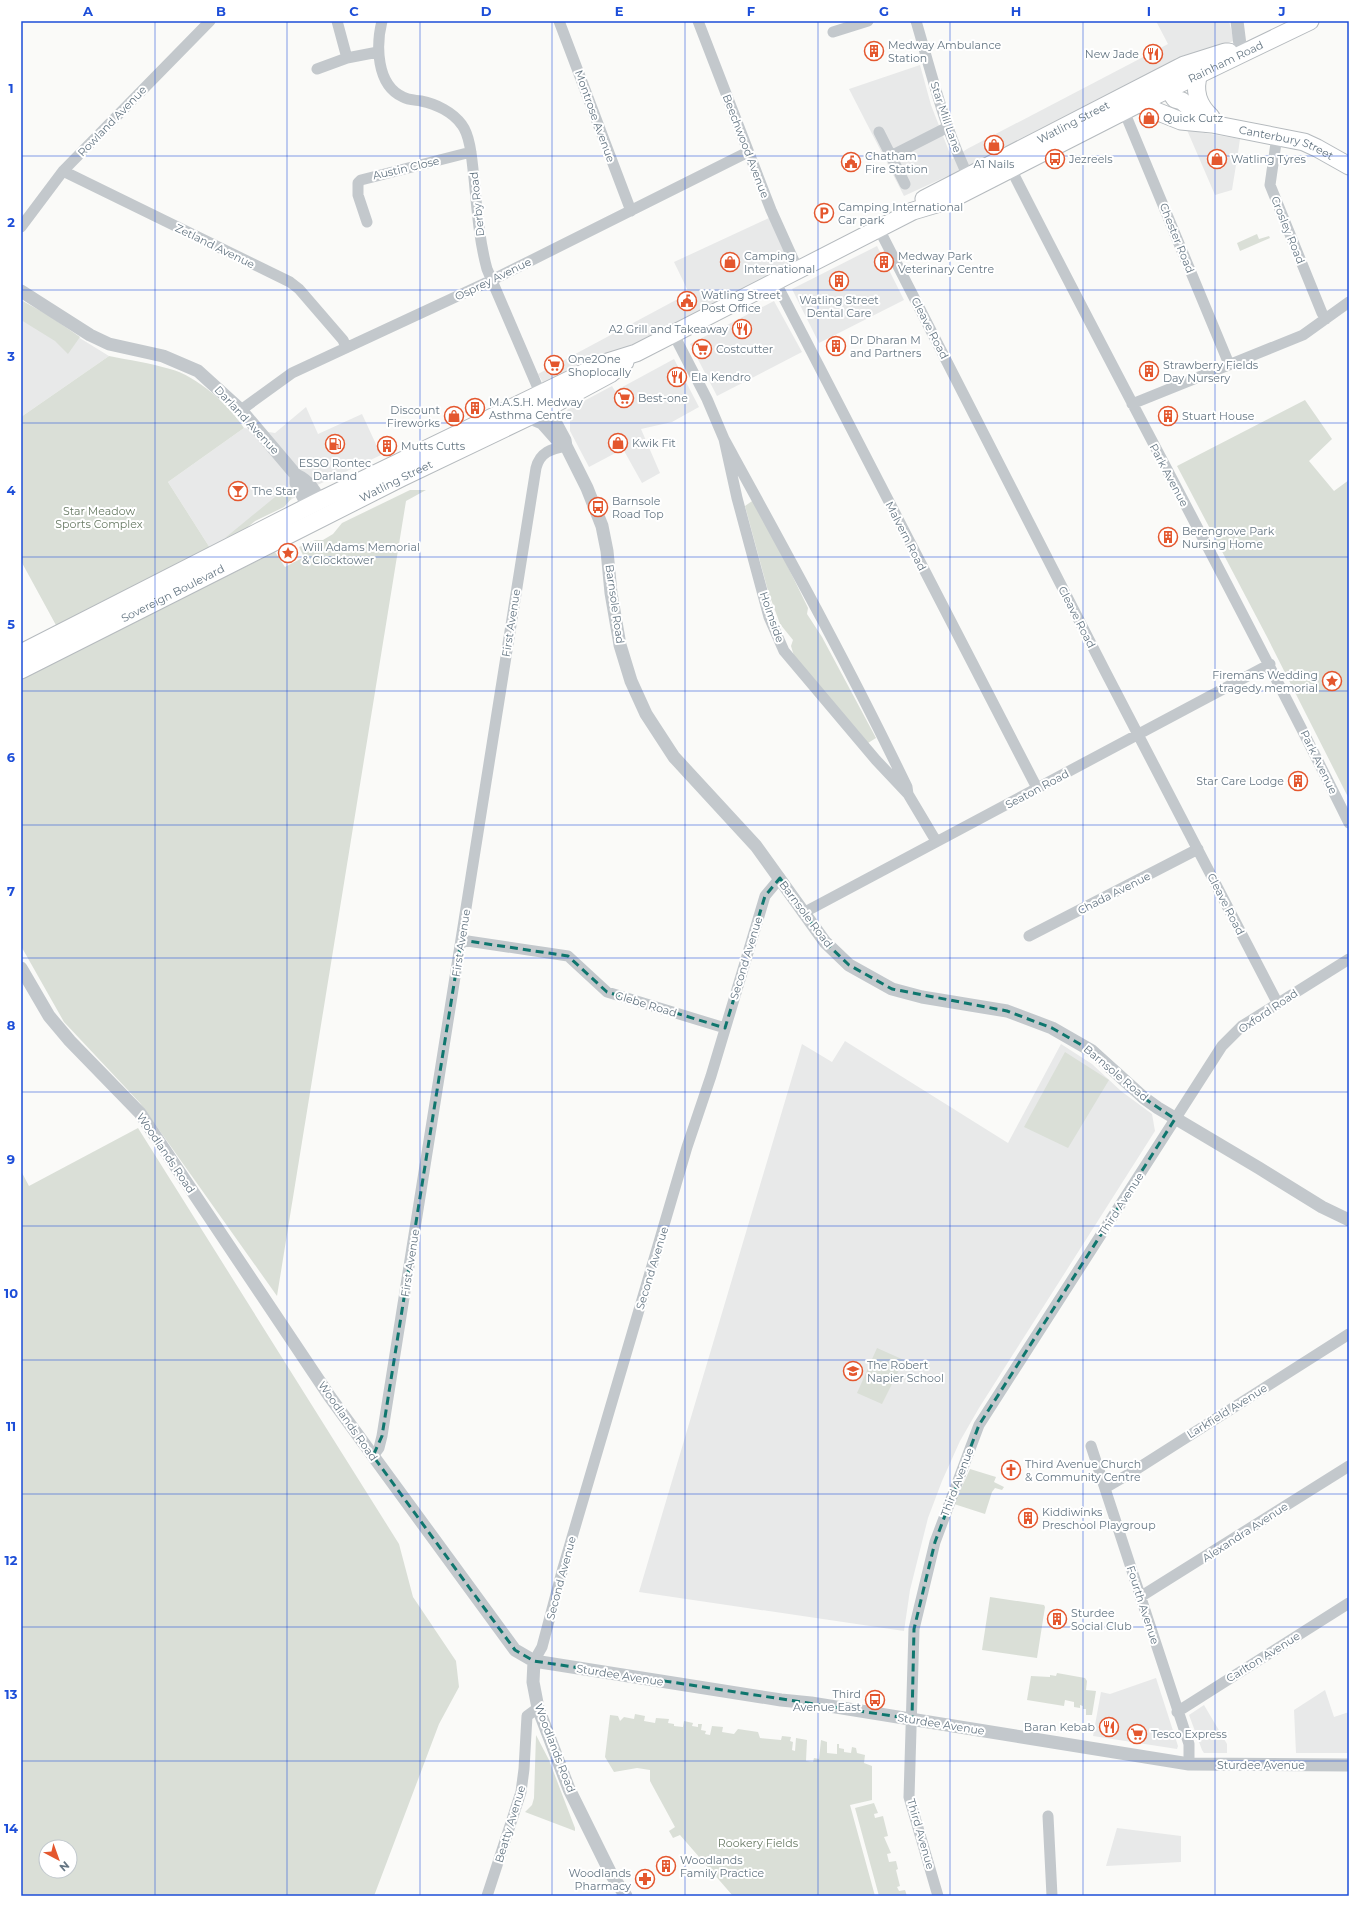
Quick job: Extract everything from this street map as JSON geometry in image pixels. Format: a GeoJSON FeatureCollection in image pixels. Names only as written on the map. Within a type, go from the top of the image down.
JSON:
{"type":"FeatureCollection","features":[{"type":"Feature","properties":{"kind":"main road","name":"Rainham Road"},"geometry":{"type":"LineString","coordinates":[[1142,102],[1164,84],[1199,74],[1310,21]]}},
{"type":"Feature","properties":{"kind":"main road","name":"Watling Street"},"geometry":{"type":"LineString","coordinates":[[971,182],[1164,84],[1186,64],[1225,52],[1241,53]]}},
{"type":"Feature","properties":{"kind":"main road"},"geometry":{"type":"LineString","coordinates":[[1199,74],[1196,86],[1199,102],[1214,125]]}},
{"type":"Feature","properties":{"kind":"main road"},"geometry":{"type":"LineString","coordinates":[[1164,84],[1175,99],[1182,101],[1214,125]]}},
{"type":"Feature","properties":{"kind":"main road","name":"Watling Street"},"geometry":{"type":"LineString","coordinates":[[313,504],[544,401],[610,374],[636,354],[913,211],[924,199],[1011,169],[1142,102]]}},
{"type":"Feature","properties":{"kind":"main road","name":"Canterbury Street"},"geometry":{"type":"LineString","coordinates":[[1142,102],[1146,107],[1181,121],[1277,136],[1310,144],[1349,166]]}},
{"type":"Feature","properties":{"kind":"main road","name":"Watling Street"},"geometry":{"type":"LineString","coordinates":[[320,520],[401,478],[528,417],[544,401]]}},
{"type":"Feature","properties":{"kind":"main road","name":"Sovereign Boulevard"},"geometry":{"type":"LineString","coordinates":[[21,653],[313,504]]}},
{"type":"Feature","properties":{"kind":"main road","name":"Sovereign Boulevard"},"geometry":{"type":"LineString","coordinates":[[21,670],[320,520]]}},
{"type":"Feature","properties":{"kind":"street","name":"Rowland Avenue"},"geometry":{"type":"LineString","coordinates":[[21,227],[63,171],[210,21]]}},
{"type":"Feature","properties":{"kind":"street"},"geometry":{"type":"LineString","coordinates":[[337,21],[347,58]]}},
{"type":"Feature","properties":{"kind":"street","name":"Derby Road"},"geometry":{"type":"LineString","coordinates":[[382,21],[378,52],[381,70],[392,90],[403,98],[423,101],[438,106],[452,115],[463,126],[471,152],[482,252],[492,280],[544,401]]}},
{"type":"Feature","properties":{"kind":"street","name":"Montrose Avenue"},"geometry":{"type":"LineString","coordinates":[[559,21],[631,211]]}},
{"type":"Feature","properties":{"kind":"street","name":"Beechwood Avenue"},"geometry":{"type":"LineString","coordinates":[[698,21],[771,210],[798,270]]}},
{"type":"Feature","properties":{"kind":"street"},"geometry":{"type":"LineString","coordinates":[[833,32],[868,21]]}},
{"type":"Feature","properties":{"kind":"street","name":"Star Mill Lane"},"geometry":{"type":"LineString","coordinates":[[916,21],[934,88],[948,127],[971,182]]}},
{"type":"Feature","properties":{"kind":"street"},"geometry":{"type":"LineString","coordinates":[[1237,21],[1241,53]]}},
{"type":"Feature","properties":{"kind":"street"},"geometry":{"type":"LineString","coordinates":[[317,69],[347,58],[378,52]]}},
{"type":"Feature","properties":{"kind":"street","name":"Chester Road"},"geometry":{"type":"LineString","coordinates":[[1124,111],[1229,364]]}},
{"type":"Feature","properties":{"kind":"street"},"geometry":{"type":"LineString","coordinates":[[891,156],[948,127]]}},
{"type":"Feature","properties":{"kind":"street"},"geometry":{"type":"LineString","coordinates":[[879,132],[906,184]]}},
{"type":"Feature","properties":{"kind":"street","name":"Crosley Road"},"geometry":{"type":"LineString","coordinates":[[1277,136],[1270,185],[1322,313],[1326,319]]}},
{"type":"Feature","properties":{"kind":"street","name":"Austin Close"},"geometry":{"type":"LineString","coordinates":[[368,222],[358,195],[358,183],[361,180],[471,152]]}},
{"type":"Feature","properties":{"kind":"street","name":"Osprey Avenue"},"geometry":{"type":"LineString","coordinates":[[241,410],[292,373],[492,280],[748,152]]}},
{"type":"Feature","properties":{"kind":"street","name":"Park Avenue"},"geometry":{"type":"LineString","coordinates":[[1011,169],[1132,404],[1270,664],[1349,823]]}},
{"type":"Feature","properties":{"kind":"street","name":"Zetland Avenue"},"geometry":{"type":"LineString","coordinates":[[63,171],[290,282],[299,289],[343,340],[346,347]]}},
{"type":"Feature","properties":{"kind":"street","name":"Cleave Road"},"geometry":{"type":"LineString","coordinates":[[879,229],[1278,1004]]}},
{"type":"Feature","properties":{"kind":"street","name":"Malvern Road"},"geometry":{"type":"LineString","coordinates":[[776,283],[1037,788]]}},
{"type":"Feature","properties":{"kind":"street","name":"Darland Avenue"},"geometry":{"type":"LineString","coordinates":[[21,291],[90,335],[109,344],[163,356],[198,371],[241,410],[296,476],[296,483],[313,504],[320,520]]}},
{"type":"Feature","properties":{"kind":"street"},"geometry":{"type":"LineString","coordinates":[[1132,404],[1303,334],[1349,302]]}},
{"type":"Feature","properties":{"kind":"street","name":"Holmside"},"geometry":{"type":"LineString","coordinates":[[674,335],[707,399],[724,439],[826,625],[907,787],[908,794]]}},
{"type":"Feature","properties":{"kind":"street","name":"Barnsole Road"},"geometry":{"type":"LineString","coordinates":[[544,401],[565,440],[566,446],[587,488],[602,526],[607,551],[617,632],[628,671],[642,707],[657,733],[674,757],[749,836],[825,942],[849,965],[892,989],[1007,1011],[1052,1028],[1092,1052],[1144,1098],[1175,1119],[1322,1207],[1349,1220]]}},
{"type":"Feature","properties":{"kind":"street","name":"Barnsole Road"},"geometry":{"type":"LineString","coordinates":[[528,417],[542,423],[560,444],[566,446]]}},
{"type":"Feature","properties":{"kind":"street","name":"Holmside"},"geometry":{"type":"LineString","coordinates":[[724,439],[737,498],[769,617],[784,651],[872,755],[908,794],[936,841]]}},
{"type":"Feature","properties":{"kind":"street","name":"First Avenue"},"geometry":{"type":"LineString","coordinates":[[373,1456],[379,1448],[382,1436],[536,468],[540,457],[550,449],[566,446]]}},
{"type":"Feature","properties":{"kind":"street"},"geometry":{"type":"LineString","coordinates":[[737,498],[753,492]]}},
{"type":"Feature","properties":{"kind":"street","name":"Seaton Road"},"geometry":{"type":"LineString","coordinates":[[803,912],[1139,735],[1270,664]]}},
{"type":"Feature","properties":{"kind":"street"},"geometry":{"type":"LineString","coordinates":[[872,755],[887,746]]}},
{"type":"Feature","properties":{"kind":"street","name":"Chada Avenue"},"geometry":{"type":"LineString","coordinates":[[1030,936],[1198,849]]}},
{"type":"Feature","properties":{"kind":"street","name":"Second Avenue"},"geometry":{"type":"LineString","coordinates":[[534,1661],[542,1647],[563,1568],[765,896],[780,878]]}},
{"type":"Feature","properties":{"kind":"street","name":"Glebe Road"},"geometry":{"type":"LineString","coordinates":[[461,940],[568,956],[607,992],[725,1028]]}},
{"type":"Feature","properties":{"kind":"street","name":"Oxford Road"},"geometry":{"type":"LineString","coordinates":[[1175,1119],[1222,1046],[1242,1026],[1349,959]]}},
{"type":"Feature","properties":{"kind":"street","name":"Woodlands Road"},"geometry":{"type":"LineString","coordinates":[[21,968],[49,1016],[70,1041],[140,1113],[330,1397],[515,1650],[534,1661],[533,1682],[538,1708],[569,1788],[611,1874],[626,1896]]}},
{"type":"Feature","properties":{"kind":"street","name":"Third Avenue"},"geometry":{"type":"LineString","coordinates":[[938,1896],[909,1797],[914,1629],[935,1542],[979,1424],[1175,1119]]}},
{"type":"Feature","properties":{"kind":"street","name":"Larkfield Avenue"},"geometry":{"type":"LineString","coordinates":[[1105,1488],[1349,1334]]}},
{"type":"Feature","properties":{"kind":"street","name":"Fourth Avenue"},"geometry":{"type":"LineString","coordinates":[[1092,1446],[1177,1712],[1189,1744],[1190,1764]]}},
{"type":"Feature","properties":{"kind":"street","name":"Alexandra Avenue"},"geometry":{"type":"LineString","coordinates":[[1140,1597],[1349,1466]]}},
{"type":"Feature","properties":{"kind":"street","name":"Carlton Avenue"},"geometry":{"type":"LineString","coordinates":[[1177,1712],[1348,1607]]}},
{"type":"Feature","properties":{"kind":"street","name":"Sturdee Avenue"},"geometry":{"type":"LineString","coordinates":[[534,1661],[912,1719],[1190,1764],[1349,1765]]}},
{"type":"Feature","properties":{"kind":"street","name":"Beatty Avenue"},"geometry":{"type":"LineString","coordinates":[[487,1896],[521,1790],[524,1769],[527,1716],[538,1708]]}},
{"type":"Feature","properties":{"kind":"street"},"geometry":{"type":"LineString","coordinates":[[1048,1816],[1052,1896]]}},
{"type":"Feature","properties":{"kind":"highlighted area"},"geometry":{"type":"Polygon","coordinates":[[[780,878],[824,941],[849,965],[892,989],[1007,1011],[1052,1028],[1092,1051],[1144,1098],[1175,1119],[979,1425],[935,1542],[914,1629],[912,1719],[534,1661],[515,1650],[373,1456],[382,1436],[461,940],[568,956],[607,992],[725,1028],[765,896],[780,878]]]}},
{"type":"Feature","properties":{"kind":"shaded area"},"geometry":{"type":"Polygon","coordinates":[[[1156,21],[1229,21],[1234,41],[1176,58],[1161,77],[1150,83],[904,196],[849,89],[920,65],[931,105],[952,159],[967,149],[1168,44],[1156,21]]]}},
{"type":"Feature","properties":{"kind":"shaded area","name":"Watling Tyres"},"geometry":{"type":"Polygon","coordinates":[[[1187,130],[1240,139],[1238,153],[1240,154],[1239,163],[1236,165],[1232,190],[1215,195],[1187,130]]]}},
{"type":"Feature","properties":{"kind":"shaded area"},"geometry":{"type":"Polygon","coordinates":[[[769,218],[792,264],[546,388],[538,374],[689,293],[674,262],[769,218]]]}},
{"type":"Feature","properties":{"kind":"shaded area"},"geometry":{"type":"Polygon","coordinates":[[[877,246],[904,300],[819,343],[792,289],[877,246]]]}},
{"type":"Feature","properties":{"kind":"shaded area"},"geometry":{"type":"Polygon","coordinates":[[[774,301],[802,352],[717,396],[690,344],[774,301]]]}},
{"type":"Feature","properties":{"kind":"shaded area"},"geometry":{"type":"Polygon","coordinates":[[[21,302],[109,356],[21,417],[21,302]]]}},
{"type":"Feature","properties":{"kind":"shaded area"},"geometry":{"type":"Polygon","coordinates":[[[674,359],[699,407],[672,422],[641,429],[660,473],[642,483],[623,449],[589,467],[570,431],[570,418],[567,410],[612,386],[615,391],[674,359]]]}},
{"type":"Feature","properties":{"kind":"shaded area"},"geometry":{"type":"Polygon","coordinates":[[[306,407],[318,434],[362,414],[381,455],[309,489],[210,548],[168,482],[244,428],[275,433],[306,407]]]}},
{"type":"Feature","properties":{"kind":"shaded area","name":"The Robert Napier School"},"geometry":{"type":"Polygon","coordinates":[[[845,1041],[1008,1143],[1061,1044],[1092,1064],[1121,1091],[1152,1114],[1155,1131],[979,1408],[960,1441],[942,1481],[928,1518],[910,1590],[904,1631],[639,1592],[802,1044],[832,1062],[845,1041]]]}},
{"type":"Feature","properties":{"kind":"shaded area"},"geometry":{"type":"Polygon","coordinates":[[[1156,1678],[1178,1746],[1177,1749],[1093,1736],[1101,1692],[1110,1694],[1156,1678]]]}},
{"type":"Feature","properties":{"kind":"shaded area"},"geometry":{"type":"Polygon","coordinates":[[[1325,1690],[1334,1717],[1349,1712],[1349,1753],[1296,1753],[1294,1710],[1325,1690]]]}},
{"type":"Feature","properties":{"kind":"shaded area"},"geometry":{"type":"Polygon","coordinates":[[[1204,1705],[1227,1744],[1227,1753],[1204,1753],[1202,1750],[1189,1715],[1204,1705]]]}},
{"type":"Feature","properties":{"kind":"shaded area"},"geometry":{"type":"Polygon","coordinates":[[[1117,1828],[1181,1836],[1181,1862],[1106,1866],[1117,1828]]]}},
{"type":"Feature","properties":{"kind":"green space"},"geometry":{"type":"Polygon","coordinates":[[[1257,234],[1259,239],[1269,236],[1270,238],[1240,251],[1237,243],[1257,234]]]}},
{"type":"Feature","properties":{"kind":"green space"},"geometry":{"type":"Polygon","coordinates":[[[21,300],[48,315],[80,337],[68,354],[55,341],[21,320],[21,300]]]}},
{"type":"Feature","properties":{"kind":"green space","name":"Star Meadow Sports Complex"},"geometry":{"type":"Polygon","coordinates":[[[109,356],[162,367],[191,378],[212,392],[238,419],[244,428],[168,482],[210,548],[57,627],[21,561],[21,417],[109,356]]]}},
{"type":"Feature","properties":{"kind":"green space"},"geometry":{"type":"Polygon","coordinates":[[[1305,400],[1332,439],[1309,461],[1334,491],[1349,480],[1349,799],[1266,635],[1177,466],[1305,400]]]}},
{"type":"Feature","properties":{"kind":"green space"},"geometry":{"type":"Polygon","coordinates":[[[286,488],[292,495],[291,499],[284,507],[255,521],[242,532],[225,538],[286,488]]]}},
{"type":"Feature","properties":{"kind":"green space"},"geometry":{"type":"Polygon","coordinates":[[[410,490],[426,490],[406,501],[277,1296],[140,1103],[64,1022],[21,946],[21,679],[275,552],[285,567],[304,557],[299,547],[315,540],[323,540],[333,534],[342,523],[410,490]]]}},
{"type":"Feature","properties":{"kind":"green space"},"geometry":{"type":"Polygon","coordinates":[[[755,499],[808,608],[807,614],[822,637],[876,738],[868,743],[794,656],[791,646],[793,640],[780,624],[768,591],[745,506],[755,499]]]}},
{"type":"Feature","properties":{"kind":"green space"},"geometry":{"type":"Polygon","coordinates":[[[1065,1052],[1109,1080],[1068,1148],[1024,1127],[1065,1052]]]}},
{"type":"Feature","properties":{"kind":"green space"},"geometry":{"type":"Polygon","coordinates":[[[138,1128],[399,1544],[413,1597],[456,1661],[459,1687],[439,1724],[374,1896],[21,1896],[21,1171],[29,1186],[138,1128]]]}},
{"type":"Feature","properties":{"kind":"green space"},"geometry":{"type":"Polygon","coordinates":[[[877,1348],[904,1360],[882,1404],[857,1393],[877,1348]]]}},
{"type":"Feature","properties":{"kind":"green space"},"geometry":{"type":"Polygon","coordinates":[[[970,1469],[996,1477],[994,1482],[1004,1487],[1002,1490],[995,1488],[992,1492],[985,1514],[954,1504],[970,1469]]]}},
{"type":"Feature","properties":{"kind":"green space"},"geometry":{"type":"Polygon","coordinates":[[[990,1597],[1044,1605],[1045,1607],[1037,1658],[982,1650],[990,1597]]]}},
{"type":"Feature","properties":{"kind":"green space"},"geometry":{"type":"Polygon","coordinates":[[[1057,1673],[1085,1678],[1087,1681],[1086,1690],[1096,1691],[1092,1715],[1086,1715],[1086,1709],[1083,1709],[1083,1706],[1080,1705],[1080,1708],[1074,1707],[1074,1702],[1065,1700],[1064,1706],[1027,1700],[1031,1676],[1050,1677],[1050,1675],[1056,1676],[1057,1673]]]}},
{"type":"Feature","properties":{"kind":"green space","name":"Rookery Fields"},"geometry":{"type":"Polygon","coordinates":[[[635,1714],[645,1716],[644,1721],[655,1723],[656,1718],[669,1719],[668,1723],[674,1724],[674,1726],[683,1727],[684,1721],[693,1723],[692,1726],[698,1727],[698,1724],[702,1724],[701,1730],[706,1731],[705,1734],[710,1735],[712,1726],[723,1727],[722,1732],[734,1734],[738,1729],[758,1732],[760,1738],[781,1740],[782,1736],[791,1737],[790,1741],[793,1742],[792,1750],[795,1751],[796,1738],[807,1740],[806,1761],[813,1762],[814,1758],[819,1759],[821,1740],[827,1742],[827,1753],[837,1754],[837,1744],[839,1744],[839,1748],[844,1749],[844,1752],[851,1753],[852,1747],[856,1748],[857,1753],[865,1755],[864,1763],[872,1766],[872,1800],[850,1805],[875,1896],[733,1896],[680,1835],[673,1838],[669,1831],[675,1827],[650,1781],[650,1770],[637,1768],[614,1772],[605,1757],[610,1715],[618,1716],[620,1721],[624,1717],[634,1719],[635,1714]]]}},
{"type":"Feature","properties":{"kind":"green space"},"geometry":{"type":"Polygon","coordinates":[[[536,1735],[549,1760],[575,1831],[525,1812],[532,1805],[534,1798],[536,1735]]]}},
{"type":"Feature","properties":{"kind":"green space"},"geometry":{"type":"Polygon","coordinates":[[[874,1803],[878,1813],[874,1814],[875,1818],[883,1816],[888,1836],[884,1837],[891,1853],[887,1854],[889,1862],[896,1861],[898,1869],[896,1870],[900,1886],[897,1887],[899,1891],[905,1890],[907,1896],[879,1896],[855,1808],[874,1803]]]}},
{"type":"Feature","properties":{"kind":"place","name":"Medway Ambulance Station"},"geometry":{"type":"Point","coordinates":[874,51]}},
{"type":"Feature","properties":{"kind":"place","name":"New Jade"},"geometry":{"type":"Point","coordinates":[1153,54]}},
{"type":"Feature","properties":{"kind":"place","name":"Quick Cutz"},"geometry":{"type":"Point","coordinates":[1149,118]}},
{"type":"Feature","properties":{"kind":"place","name":"A1 Nails"},"geometry":{"type":"Point","coordinates":[994,145]}},
{"type":"Feature","properties":{"kind":"place","name":"Jezreels"},"geometry":{"type":"Point","coordinates":[1055,159]}},
{"type":"Feature","properties":{"kind":"place","name":"Watling Tyres"},"geometry":{"type":"Point","coordinates":[1217,159]}},
{"type":"Feature","properties":{"kind":"place","name":"Chatham Fire Station"},"geometry":{"type":"Point","coordinates":[851,162]}},
{"type":"Feature","properties":{"kind":"place","name":"Camping International Car park"},"geometry":{"type":"Point","coordinates":[824,213]}},
{"type":"Feature","properties":{"kind":"place","name":"Camping International"},"geometry":{"type":"Point","coordinates":[730,262]}},
{"type":"Feature","properties":{"kind":"place","name":"Medway Park Veterinary Centre"},"geometry":{"type":"Point","coordinates":[884,262]}},
{"type":"Feature","properties":{"kind":"place","name":"Watling Street Dental Care"},"geometry":{"type":"Point","coordinates":[839,281]}},
{"type":"Feature","properties":{"kind":"place","name":"Watling Street Post Office"},"geometry":{"type":"Point","coordinates":[687,301]}},
{"type":"Feature","properties":{"kind":"place","name":"A2 Grill and Takeaway"},"geometry":{"type":"Point","coordinates":[742,329]}},
{"type":"Feature","properties":{"kind":"place","name":"Dr Dharan M and Partners"},"geometry":{"type":"Point","coordinates":[836,346]}},
{"type":"Feature","properties":{"kind":"place","name":"Costcutter"},"geometry":{"type":"Point","coordinates":[702,349]}},
{"type":"Feature","properties":{"kind":"place","name":"One2One Shoplocally"},"geometry":{"type":"Point","coordinates":[554,365]}},
{"type":"Feature","properties":{"kind":"place","name":"Strawberry Fields Day Nursery"},"geometry":{"type":"Point","coordinates":[1149,371]}},
{"type":"Feature","properties":{"kind":"place","name":"Ela Kendro"},"geometry":{"type":"Point","coordinates":[677,377]}},
{"type":"Feature","properties":{"kind":"place","name":"Best-one"},"geometry":{"type":"Point","coordinates":[624,398]}},
{"type":"Feature","properties":{"kind":"place","name":"M.A.S.H. Medway Asthma Centre"},"geometry":{"type":"Point","coordinates":[475,408]}},
{"type":"Feature","properties":{"kind":"place","name":"Discount Fireworks"},"geometry":{"type":"Point","coordinates":[454,416]}},
{"type":"Feature","properties":{"kind":"place","name":"Stuart House"},"geometry":{"type":"Point","coordinates":[1168,416]}},
{"type":"Feature","properties":{"kind":"place","name":"Kwik Fit"},"geometry":{"type":"Point","coordinates":[618,443]}},
{"type":"Feature","properties":{"kind":"place","name":"ESSO Rontec Darland"},"geometry":{"type":"Point","coordinates":[335,444]}},
{"type":"Feature","properties":{"kind":"place","name":"Mutts Cutts"},"geometry":{"type":"Point","coordinates":[387,446]}},
{"type":"Feature","properties":{"kind":"place","name":"The Star"},"geometry":{"type":"Point","coordinates":[238,491]}},
{"type":"Feature","properties":{"kind":"place","name":"Barnsole Road Top"},"geometry":{"type":"Point","coordinates":[598,507]}},
{"type":"Feature","properties":{"kind":"place","name":"Berengrove Park Nursing Home"},"geometry":{"type":"Point","coordinates":[1168,537]}},
{"type":"Feature","properties":{"kind":"place","name":"Will Adams Memorial & Clocktower"},"geometry":{"type":"Point","coordinates":[288,553]}},
{"type":"Feature","properties":{"kind":"place","name":"Firemans Wedding tragedy memorial"},"geometry":{"type":"Point","coordinates":[1332,681]}},
{"type":"Feature","properties":{"kind":"place","name":"Star Care Lodge"},"geometry":{"type":"Point","coordinates":[1298,781]}},
{"type":"Feature","properties":{"kind":"place","name":"The Robert Napier School"},"geometry":{"type":"Point","coordinates":[853,1371]}},
{"type":"Feature","properties":{"kind":"place","name":"Third Avenue Church & Community Centre"},"geometry":{"type":"Point","coordinates":[1011,1470]}},
{"type":"Feature","properties":{"kind":"place","name":"Kiddiwinks Preschool Playgroup"},"geometry":{"type":"Point","coordinates":[1028,1518]}},
{"type":"Feature","properties":{"kind":"place","name":"Sturdee Social Club"},"geometry":{"type":"Point","coordinates":[1057,1619]}},
{"type":"Feature","properties":{"kind":"place","name":"Third Avenue East"},"geometry":{"type":"Point","coordinates":[875,1700]}},
{"type":"Feature","properties":{"kind":"place","name":"Baran Kebab"},"geometry":{"type":"Point","coordinates":[1109,1727]}},
{"type":"Feature","properties":{"kind":"place","name":"Tesco Express"},"geometry":{"type":"Point","coordinates":[1137,1734]}},
{"type":"Feature","properties":{"kind":"place","name":"Woodlands Family Practice"},"geometry":{"type":"Point","coordinates":[666,1866]}},
{"type":"Feature","properties":{"kind":"place","name":"Woodlands Pharmacy"},"geometry":{"type":"Point","coordinates":[645,1879]}}]}
